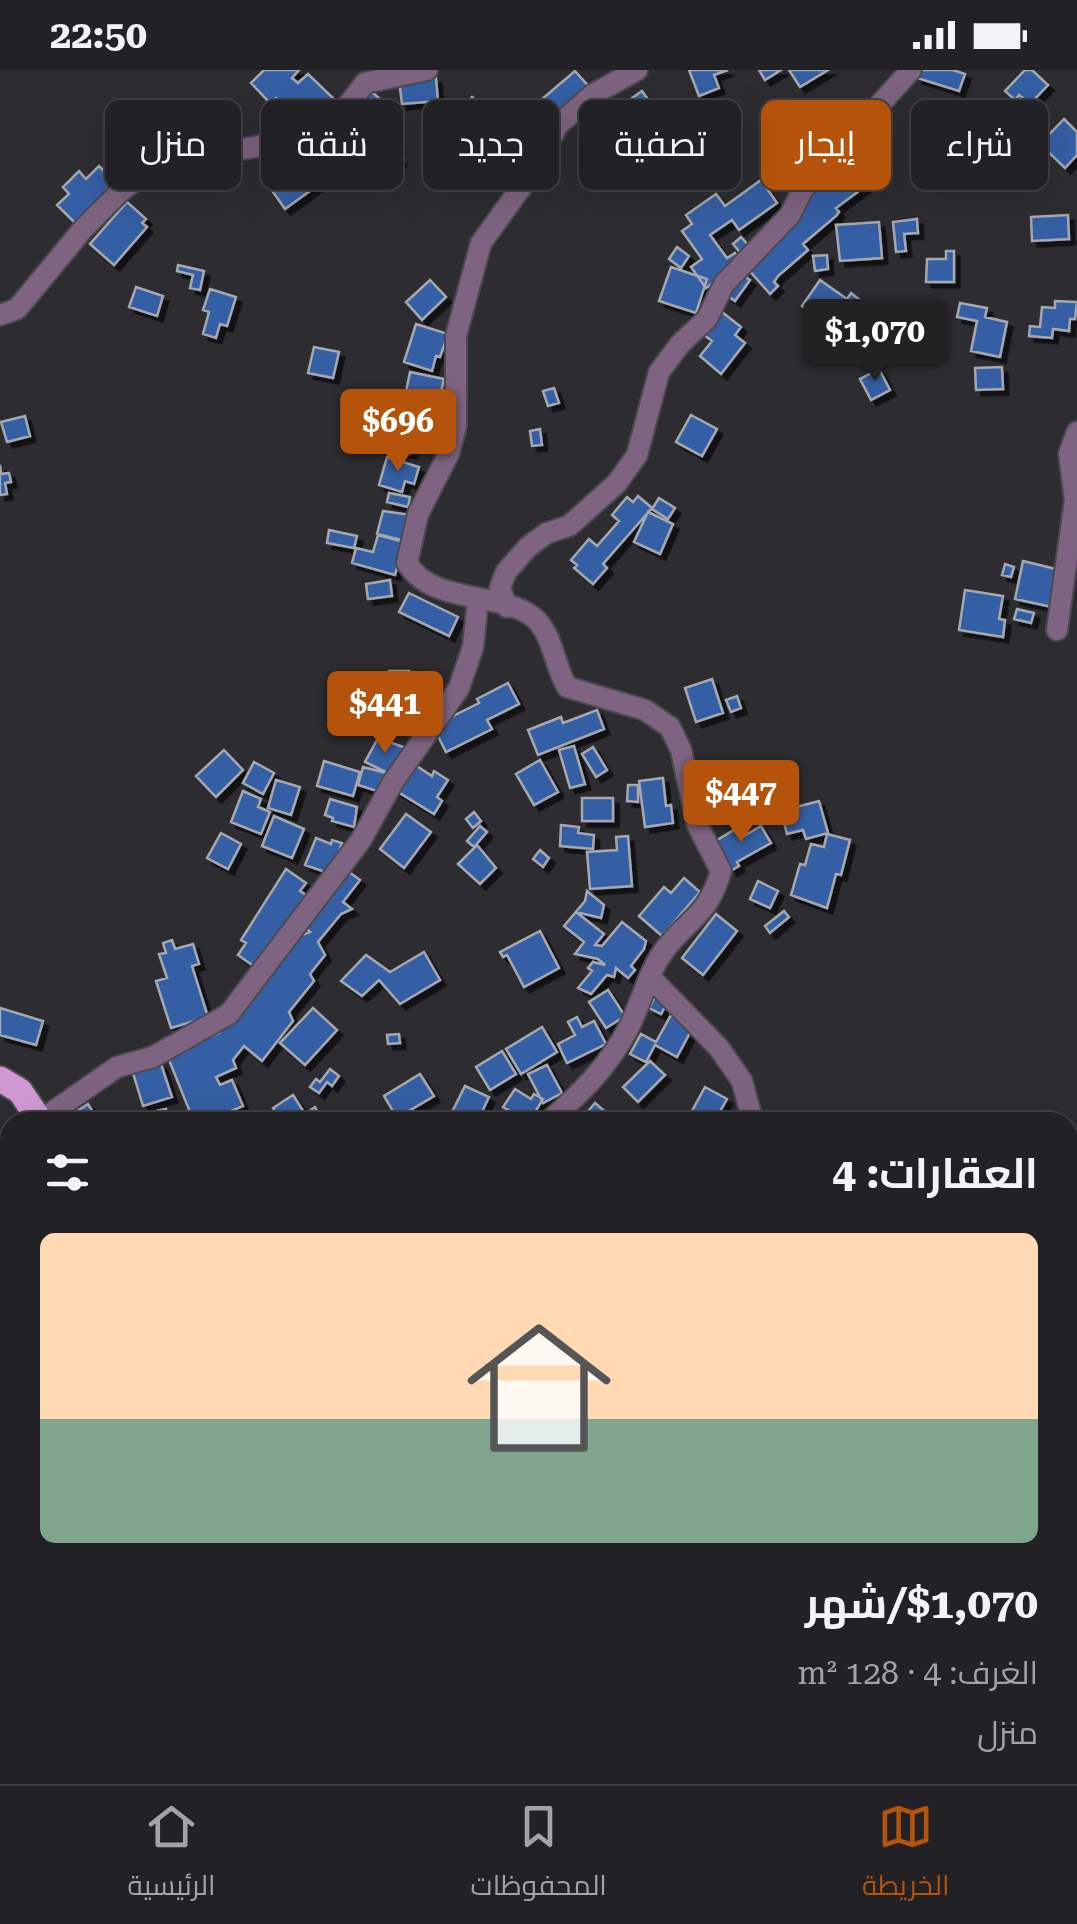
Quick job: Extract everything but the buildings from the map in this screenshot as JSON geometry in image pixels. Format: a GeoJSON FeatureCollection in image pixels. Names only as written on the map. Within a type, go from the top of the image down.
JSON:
{"type":"FeatureCollection","features":[{"type":"Feature","properties":{"kind":"main road"},"geometry":{"type":"LineString","coordinates":[[0,1080],[20,1091],[34,1112]]}},
{"type":"Feature","properties":{"kind":"street"},"geometry":{"type":"LineString","coordinates":[[0,315],[17,309],[83,230],[120,192],[160,162],[256,147],[318,130],[348,105],[366,83],[427,70]]}},
{"type":"Feature","properties":{"kind":"street"},"geometry":{"type":"LineString","coordinates":[[560,1112],[589,1087],[608,1062],[629,1028],[671,940],[706,910],[720,871],[697,824],[682,750],[670,726],[645,710],[567,687],[556,670],[545,630],[530,614],[430,586],[414,576],[407,563],[418,514],[448,453],[456,426],[456,336],[481,243],[533,171],[558,125],[592,95],[637,70]]}},
{"type":"Feature","properties":{"kind":"street"},"geometry":{"type":"LineString","coordinates":[[507,607],[500,588],[506,572],[528,547],[547,533],[570,526],[617,483],[637,455],[659,372],[681,342],[707,319],[724,284],[790,214],[803,189],[910,70]]}},
{"type":"Feature","properties":{"kind":"street"},"geometry":{"type":"LineString","coordinates":[[1057,630],[1075,500],[1069,454],[1077,432]]}},
{"type":"Feature","properties":{"kind":"street"},"geometry":{"type":"LineString","coordinates":[[54,1112],[117,1068],[153,1057],[229,1014],[361,840],[393,782],[459,688],[473,648],[478,600]]}},
{"type":"Feature","properties":{"kind":"street"},"geometry":{"type":"LineString","coordinates":[[650,978],[719,1048],[742,1081],[751,1112]]}}]}
